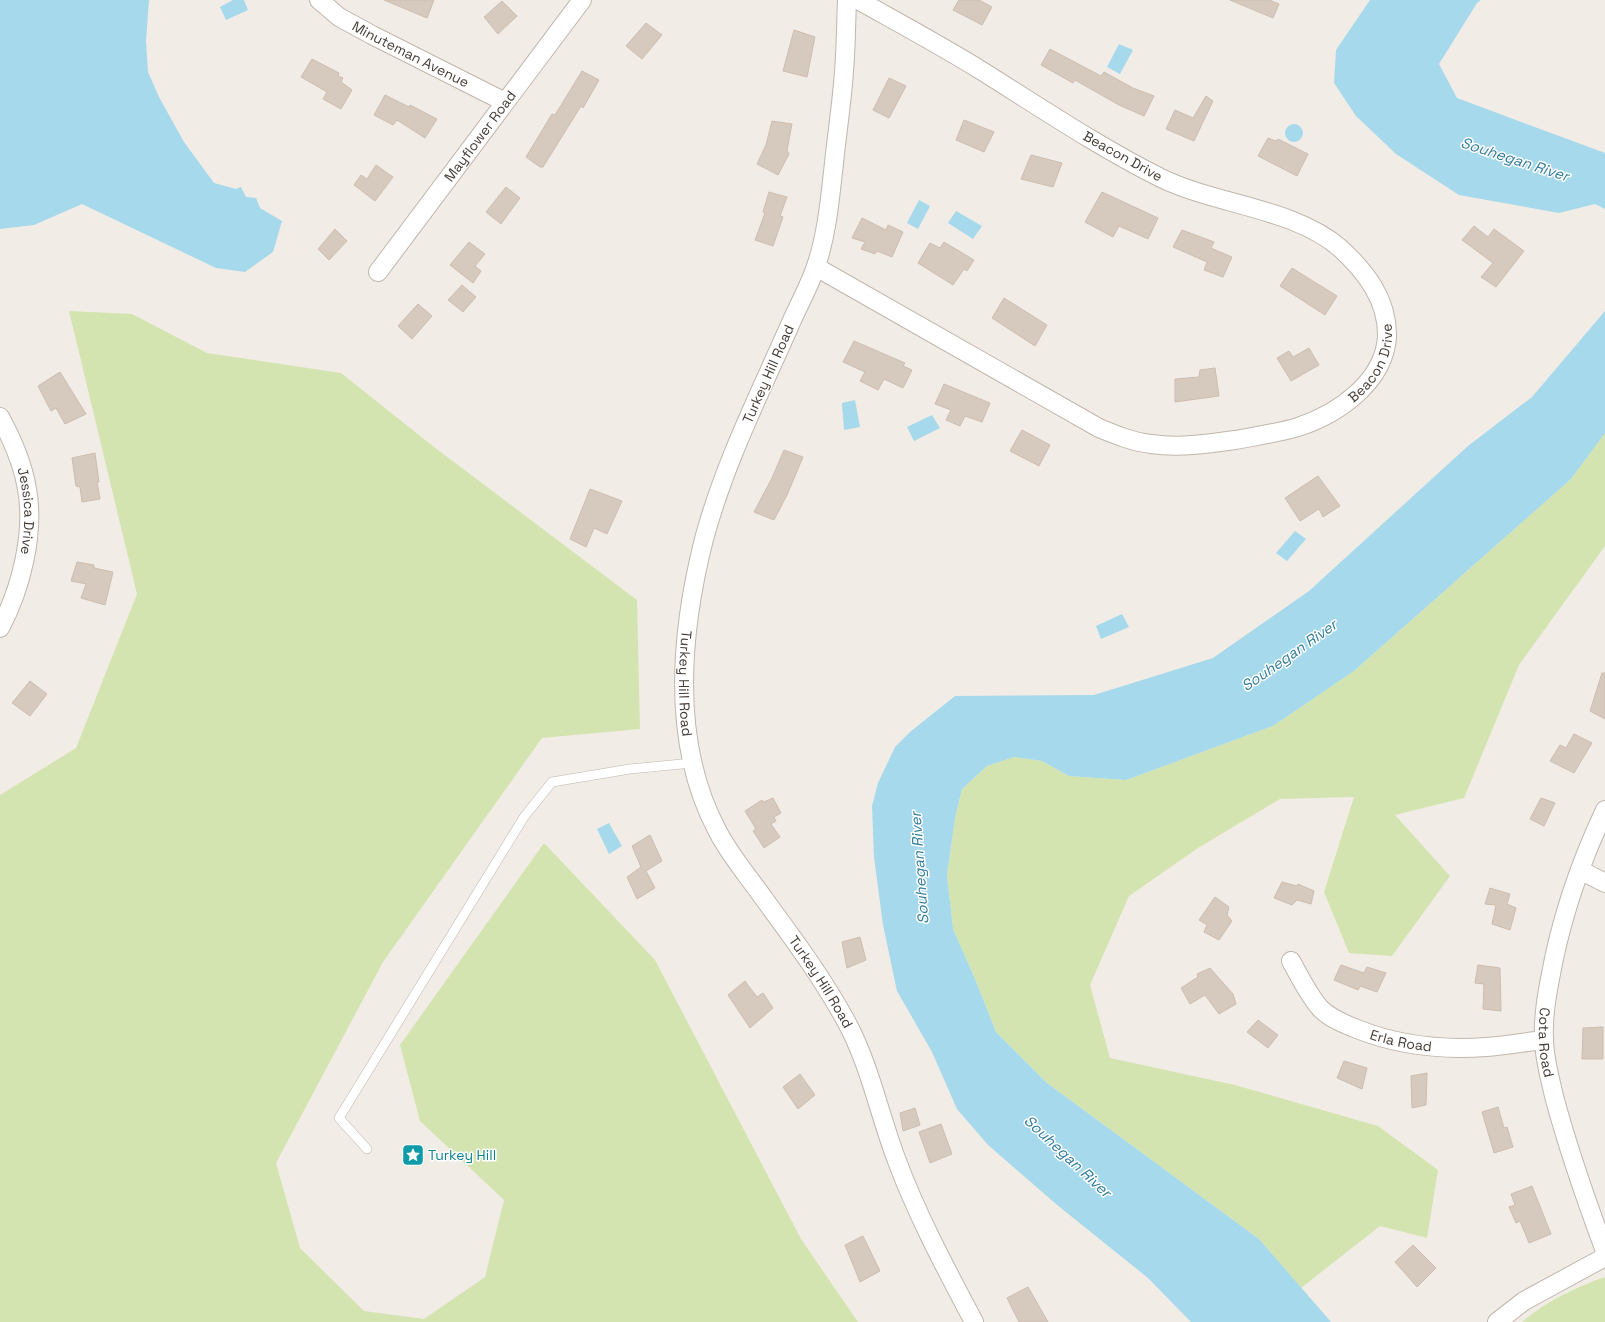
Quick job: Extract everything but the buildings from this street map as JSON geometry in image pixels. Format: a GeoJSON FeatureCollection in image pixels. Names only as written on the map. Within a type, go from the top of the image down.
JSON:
{"type":"FeatureCollection","features":[{"type":"Feature","properties":{"kind":"street","name":"Minuteman Avenue"},"geometry":{"type":"LineString","coordinates":[[319,0],[324,6],[346,20],[505,102]]}},
{"type":"Feature","properties":{"kind":"street","name":"Mayflower Road"},"geometry":{"type":"LineString","coordinates":[[378,272],[582,0]]}},
{"type":"Feature","properties":{"kind":"street","name":"Turkey Hill Road"},"geometry":{"type":"LineString","coordinates":[[847,0],[844,73],[828,208],[816,267],[741,434],[720,486],[704,539],[692,595],[685,651],[684,689],[686,726],[692,763],[703,799],[719,833],[739,865],[806,956],[845,1020],[861,1053],[896,1161],[918,1214],[974,1322]]}},
{"type":"Feature","properties":{"kind":"street","name":"Beacon Drive"},"geometry":{"type":"LineString","coordinates":[[816,267],[1099,428],[1133,441],[1150,444],[1169,446],[1207,444],[1262,435],[1298,427],[1346,402],[1359,391],[1371,378],[1381,362],[1386,345],[1387,326],[1383,307],[1375,288],[1352,259],[1338,246],[1323,236],[1289,220],[1199,193],[1163,179],[1114,152],[954,54],[858,0]]}},
{"type":"Feature","properties":{"kind":"street","name":"Jessica Drive"},"geometry":{"type":"LineString","coordinates":[[0,417],[18,456],[27,489],[30,522],[23,568],[10,610],[0,628]]}},
{"type":"Feature","properties":{"kind":"street","name":"Cota Road"},"geometry":{"type":"LineString","coordinates":[[1605,810],[1580,870],[1554,956],[1546,1001],[1544,1040],[1550,1079],[1560,1119],[1576,1172],[1605,1251]]}},
{"type":"Feature","properties":{"kind":"street"},"geometry":{"type":"LineString","coordinates":[[1580,870],[1605,883]]}},
{"type":"Feature","properties":{"kind":"street","name":"Erla Road"},"geometry":{"type":"LineString","coordinates":[[1291,961],[1302,981],[1321,1009],[1340,1023],[1376,1037],[1395,1041],[1450,1047],[1486,1047],[1544,1040]]}},
{"type":"Feature","properties":{"kind":"street"},"geometry":{"type":"LineString","coordinates":[[1497,1322],[1524,1301],[1605,1257]]}},
{"type":"Feature","properties":{"kind":"lane"},"geometry":{"type":"LineString","coordinates":[[367,1149],[339,1118],[524,817],[552,782],[630,769],[692,763]]}},
{"type":"Feature","properties":{"kind":"green space"},"geometry":{"type":"Polygon","coordinates":[[[69,311],[132,314],[207,353],[341,373],[434,447],[637,600],[640,729],[542,738],[383,962],[276,1163],[300,1248],[364,1311],[424,1319],[485,1277],[504,1200],[420,1121],[400,1045],[544,843],[655,960],[801,1239],[858,1322],[0,1322],[0,795],[76,748],[137,594],[69,311]]]}},
{"type":"Feature","properties":{"kind":"green space"},"geometry":{"type":"Polygon","coordinates":[[[1605,433],[1605,546],[1519,665],[1464,798],[1395,815],[1450,876],[1392,956],[1349,953],[1324,892],[1354,797],[1280,799],[1198,848],[1129,896],[1090,985],[1110,1058],[1235,1085],[1378,1126],[1438,1170],[1427,1238],[1380,1226],[1301,1288],[1259,1239],[1047,1083],[996,1032],[953,929],[947,875],[955,818],[962,789],[987,766],[1014,757],[1042,761],[1069,776],[1126,780],[1273,726],[1354,671],[1571,479],[1605,433]]]}},
{"type":"Feature","properties":{"kind":"green space"},"geometry":{"type":"Polygon","coordinates":[[[1605,1277],[1605,1322],[1522,1322],[1561,1296],[1583,1285],[1605,1277]]]}},
{"type":"Feature","properties":{"kind":"water"},"geometry":{"type":"Polygon","coordinates":[[[0,0],[149,0],[146,41],[148,72],[159,97],[184,142],[214,183],[236,189],[241,187],[246,197],[256,198],[260,208],[282,221],[273,252],[245,272],[216,268],[82,204],[34,225],[0,229],[0,0]]]}},
{"type":"Feature","properties":{"kind":"water"},"geometry":{"type":"Polygon","coordinates":[[[233,0],[244,0],[248,10],[226,20],[220,7],[233,0]]]}},
{"type":"Feature","properties":{"kind":"water","name":"Souhegan River"},"geometry":{"type":"Polygon","coordinates":[[[1370,0],[1481,0],[1477,3],[1439,64],[1457,98],[1605,153],[1605,209],[1595,204],[1559,213],[1459,195],[1396,154],[1356,116],[1334,83],[1336,50],[1370,0]]]}},
{"type":"Feature","properties":{"kind":"water"},"geometry":{"type":"Polygon","coordinates":[[[1119,44],[1133,50],[1120,74],[1107,67],[1119,44]]]}},
{"type":"Feature","properties":{"kind":"water"},"geometry":{"type":"Polygon","coordinates":[[[1290,124],[1298,124],[1303,129],[1301,140],[1298,142],[1290,142],[1285,137],[1285,129],[1290,124]]]}},
{"type":"Feature","properties":{"kind":"water"},"geometry":{"type":"Polygon","coordinates":[[[919,200],[930,206],[918,229],[907,223],[919,200]]]}},
{"type":"Feature","properties":{"kind":"water"},"geometry":{"type":"Polygon","coordinates":[[[956,211],[982,226],[973,239],[948,223],[956,211]]]}},
{"type":"Feature","properties":{"kind":"water","name":"Souhegan River"},"geometry":{"type":"Polygon","coordinates":[[[1605,311],[1605,433],[1571,479],[1354,671],[1273,726],[1126,780],[1069,776],[1042,761],[1014,757],[987,766],[962,789],[955,818],[947,875],[953,929],[996,1032],[1047,1083],[1259,1239],[1331,1322],[1191,1322],[1148,1278],[1056,1204],[988,1145],[957,1109],[932,1052],[897,991],[883,925],[874,857],[872,806],[878,783],[895,747],[910,732],[955,696],[1094,695],[1213,658],[1309,591],[1468,446],[1532,397],[1605,311]]]}},
{"type":"Feature","properties":{"kind":"water"},"geometry":{"type":"Polygon","coordinates":[[[855,400],[860,427],[844,430],[842,403],[855,400]]]}},
{"type":"Feature","properties":{"kind":"water"},"geometry":{"type":"Polygon","coordinates":[[[932,415],[940,428],[914,441],[907,427],[932,415]]]}},
{"type":"Feature","properties":{"kind":"water"},"geometry":{"type":"Polygon","coordinates":[[[1295,531],[1306,539],[1287,561],[1276,553],[1295,531]]]}},
{"type":"Feature","properties":{"kind":"water"},"geometry":{"type":"Polygon","coordinates":[[[1122,614],[1129,627],[1101,639],[1096,626],[1122,614]]]}},
{"type":"Feature","properties":{"kind":"water"},"geometry":{"type":"Polygon","coordinates":[[[609,823],[622,846],[609,854],[597,829],[609,823]]]}},
{"type":"Feature","properties":{"kind":"place","name":"Turkey Hill"},"geometry":{"type":"Point","coordinates":[413,1155]}}]}
